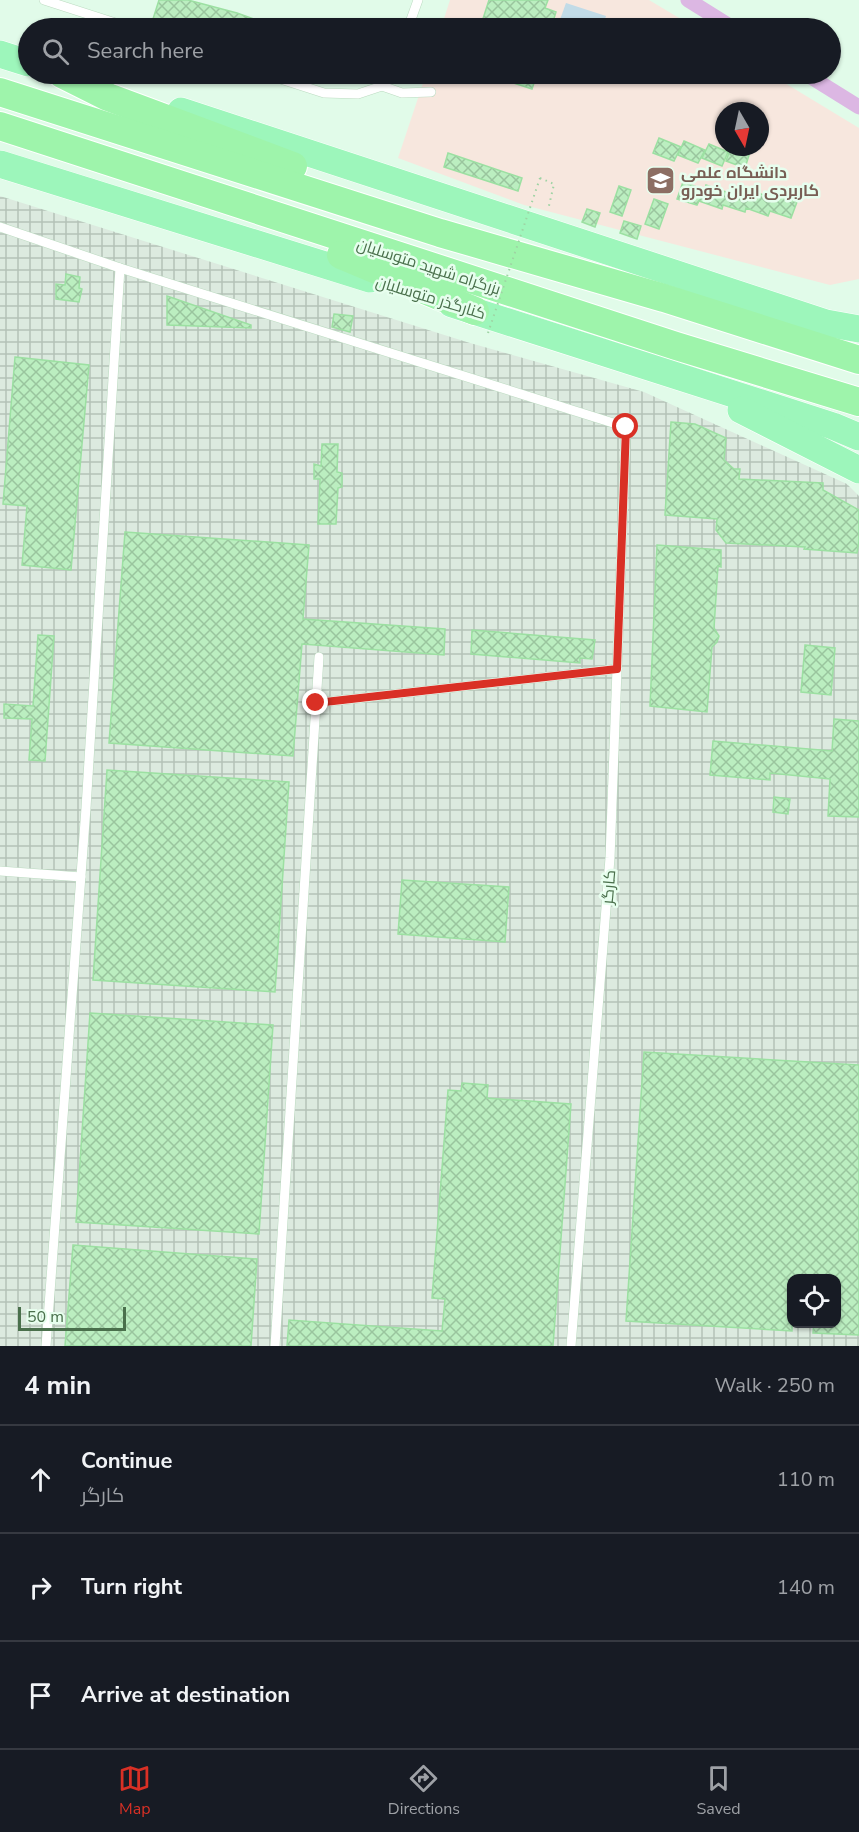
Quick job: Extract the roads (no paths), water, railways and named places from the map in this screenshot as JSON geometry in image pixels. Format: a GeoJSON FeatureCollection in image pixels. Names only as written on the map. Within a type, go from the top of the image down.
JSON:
{"type":"FeatureCollection","features":[{"type":"Feature","properties":{"kind":"highway"},"geometry":{"type":"LineString","coordinates":[[82,84],[108,97],[347,186],[440,232]]}},
{"type":"Feature","properties":{"kind":"highway"},"geometry":{"type":"LineString","coordinates":[[0,92],[440,232],[664,298],[859,360]]}},
{"type":"Feature","properties":{"kind":"highway","name":"بزرگراه شهید متوسلیان"},"geometry":{"type":"LineString","coordinates":[[0,126],[676,346],[859,402]]}},
{"type":"Feature","properties":{"kind":"highway"},"geometry":{"type":"LineString","coordinates":[[156,177],[481,322]]}},
{"type":"Feature","properties":{"kind":"main road"},"geometry":{"type":"LineString","coordinates":[[0,54],[18,60]]}},
{"type":"Feature","properties":{"kind":"main road"},"geometry":{"type":"LineString","coordinates":[[94,84],[220,123],[543,231],[826,322],[859,329]]}},
{"type":"Feature","properties":{"kind":"main road","name":"کنارگذر متوسلیان"},"geometry":{"type":"LineString","coordinates":[[0,164],[481,322],[671,373],[833,426],[859,437]]}},
{"type":"Feature","properties":{"kind":"main road"},"geometry":{"type":"LineString","coordinates":[[671,373],[859,470]]}},
{"type":"Feature","properties":{"kind":"lane"},"geometry":{"type":"LineString","coordinates":[[44,0],[70,4],[106,18]]}},
{"type":"Feature","properties":{"kind":"lane"},"geometry":{"type":"LineString","coordinates":[[412,18],[418,0]]}},
{"type":"Feature","properties":{"kind":"lane"},"geometry":{"type":"LineString","coordinates":[[296,84],[324,93],[358,94],[382,86],[402,93],[432,92]]}},
{"type":"Feature","properties":{"kind":"lane"},"geometry":{"type":"LineString","coordinates":[[0,227],[120,268],[81,878],[46,1346]]}},
{"type":"Feature","properties":{"kind":"lane","name":"کارگر"},"geometry":{"type":"LineString","coordinates":[[120,268],[626,427],[610,858],[571,1346]]}},
{"type":"Feature","properties":{"kind":"lane"},"geometry":{"type":"LineString","coordinates":[[275,1346],[319,657]]}},
{"type":"Feature","properties":{"kind":"lane"},"geometry":{"type":"LineString","coordinates":[[316,703],[617,669]]}},
{"type":"Feature","properties":{"kind":"lane"},"geometry":{"type":"LineString","coordinates":[[0,871],[81,878]]}},
{"type":"Feature","properties":{"kind":"waterway"},"geometry":{"type":"LineString","coordinates":[[688,0],[717,18]]}},
{"type":"Feature","properties":{"kind":"waterway"},"geometry":{"type":"LineString","coordinates":[[822,84],[859,107]]}},
{"type":"Feature","properties":{"kind":"place","name":"دانشگاه علمی کاربردی ایران خودرو"},"geometry":{"type":"Point","coordinates":[660,181]}}]}
